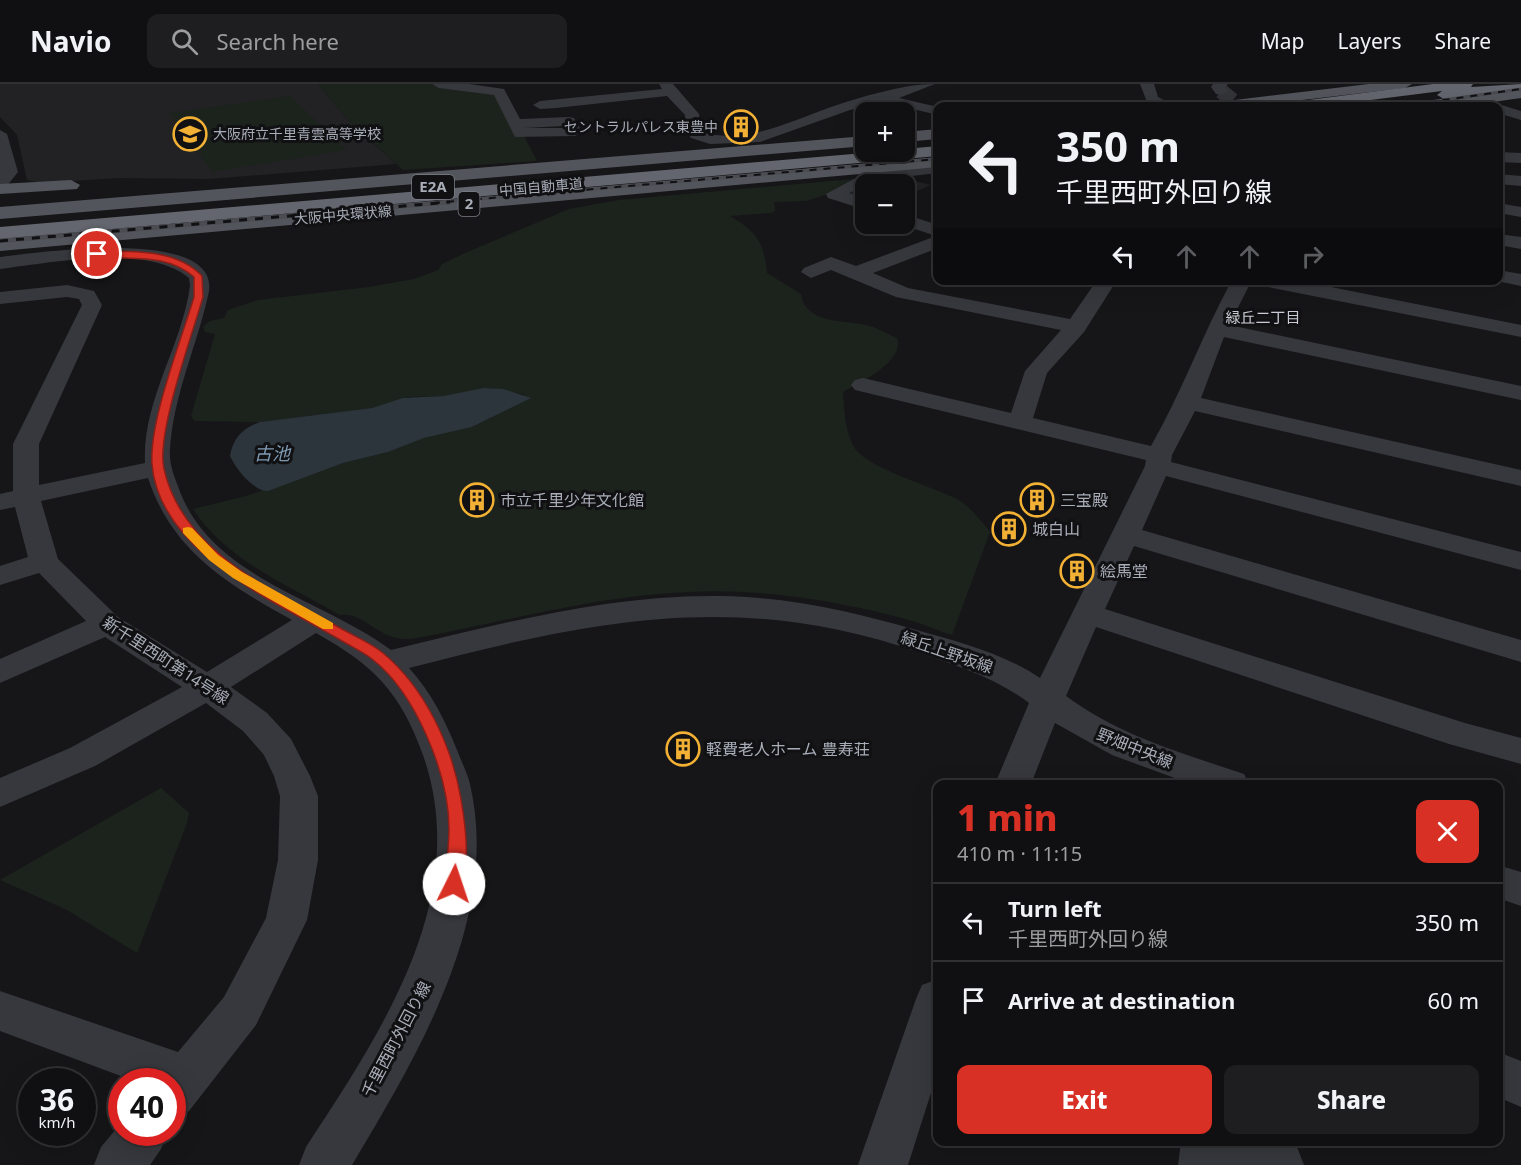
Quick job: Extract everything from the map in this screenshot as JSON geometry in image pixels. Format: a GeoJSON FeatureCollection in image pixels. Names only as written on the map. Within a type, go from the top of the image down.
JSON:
{"type":"FeatureCollection","features":[{"type":"Feature","properties":{"kind":"highway"},"geometry":{"type":"LineString","coordinates":[[1324,102],[1466,84]]}},
{"type":"Feature","properties":{"kind":"highway"},"geometry":{"type":"LineString","coordinates":[[1388,102],[1519,84]]}},
{"type":"Feature","properties":{"kind":"highway"},"geometry":{"type":"LineString","coordinates":[[915,145],[933,143]]}},
{"type":"Feature","properties":{"kind":"highway","name":"中国自動車道"},"geometry":{"type":"LineString","coordinates":[[0,223],[855,150]]}},
{"type":"Feature","properties":{"kind":"highway","name":"中国自動車道"},"geometry":{"type":"LineString","coordinates":[[0,233],[933,151]]}},
{"type":"Feature","properties":{"kind":"main road"},"geometry":{"type":"LineString","coordinates":[[1252,102],[1405,84]]}},
{"type":"Feature","properties":{"kind":"main road"},"geometry":{"type":"LineString","coordinates":[[1471,102],[1521,94]]}},
{"type":"Feature","properties":{"kind":"main road"},"geometry":{"type":"LineString","coordinates":[[915,136],[933,134]]}},
{"type":"Feature","properties":{"kind":"main road","name":"大阪中央環状線"},"geometry":{"type":"LineString","coordinates":[[0,211],[149,192],[597,163],[855,142]]}},
{"type":"Feature","properties":{"kind":"main road","name":"大阪中央環状線"},"geometry":{"type":"LineString","coordinates":[[0,245],[933,168]]}},
{"type":"Feature","properties":{"kind":"main road"},"geometry":{"type":"LineString","coordinates":[[0,189],[93,184]]}},
{"type":"Feature","properties":{"kind":"street"},"geometry":{"type":"LineString","coordinates":[[439,84],[486,86],[499,92],[518,106],[582,103],[668,88],[692,114],[692,129],[696,135],[710,139],[772,136],[845,107],[883,99],[928,84]]}},
{"type":"Feature","properties":{"kind":"street"},"geometry":{"type":"LineString","coordinates":[[1147,84],[1152,99],[1159,102]]}},
{"type":"Feature","properties":{"kind":"street"},"geometry":{"type":"LineString","coordinates":[[883,99],[933,110]]}},
{"type":"Feature","properties":{"kind":"street"},"geometry":{"type":"LineString","coordinates":[[516,124],[518,106]]}},
{"type":"Feature","properties":{"kind":"street"},"geometry":{"type":"LineString","coordinates":[[1503,110],[1521,116]]}},
{"type":"Feature","properties":{"kind":"street"},"geometry":{"type":"LineString","coordinates":[[0,134],[10,172],[0,183]]}},
{"type":"Feature","properties":{"kind":"street"},"geometry":{"type":"LineString","coordinates":[[1503,157],[1521,158]]}},
{"type":"Feature","properties":{"kind":"street"},"geometry":{"type":"LineString","coordinates":[[887,174],[933,168]]}},
{"type":"Feature","properties":{"kind":"street"},"geometry":{"type":"LineString","coordinates":[[1503,179],[1521,181]]}},
{"type":"Feature","properties":{"kind":"street"},"geometry":{"type":"LineString","coordinates":[[855,184],[834,194],[855,201]]}},
{"type":"Feature","properties":{"kind":"street"},"geometry":{"type":"LineString","coordinates":[[1503,209],[1521,212]]}},
{"type":"Feature","properties":{"kind":"street"},"geometry":{"type":"LineString","coordinates":[[915,223],[933,229]]}},
{"type":"Feature","properties":{"kind":"street"},"geometry":{"type":"LineString","coordinates":[[1503,240],[1521,243]]}},
{"type":"Feature","properties":{"kind":"street"},"geometry":{"type":"LineString","coordinates":[[857,273],[933,243]]}},
{"type":"Feature","properties":{"kind":"street","name":"千里西町外回り線"},"geometry":{"type":"LineString","coordinates":[[0,263],[123,253],[172,260],[196,273],[199,280],[198,297],[161,423],[158,468],[178,518],[195,539],[238,575],[386,663],[427,719],[443,756],[458,828],[454,884],[448,918],[430,973],[406,1029],[324,1165]]}},
{"type":"Feature","properties":{"kind":"street"},"geometry":{"type":"LineString","coordinates":[[811,272],[831,263],[903,293],[1076,327]]}},
{"type":"Feature","properties":{"kind":"street"},"geometry":{"type":"LineString","coordinates":[[1503,277],[1521,280]]}},
{"type":"Feature","properties":{"kind":"street"},"geometry":{"type":"LineString","coordinates":[[1020,421],[1036,371],[1076,327],[1104,285]]}},
{"type":"Feature","properties":{"kind":"street"},"geometry":{"type":"LineString","coordinates":[[1014,780],[1048,698],[1188,402],[1216,329],[1239,285]]}},
{"type":"Feature","properties":{"kind":"street"},"geometry":{"type":"LineString","coordinates":[[1288,285],[1521,331]]}},
{"type":"Feature","properties":{"kind":"street"},"geometry":{"type":"LineString","coordinates":[[0,298],[67,291],[87,295],[92,305],[26,444],[13,499],[44,562],[0,576]]}},
{"type":"Feature","properties":{"kind":"street"},"geometry":{"type":"LineString","coordinates":[[1216,329],[1521,393]]}},
{"type":"Feature","properties":{"kind":"street"},"geometry":{"type":"LineString","coordinates":[[863,385],[1020,421],[1521,561]]}},
{"type":"Feature","properties":{"kind":"street"},"geometry":{"type":"LineString","coordinates":[[1188,402],[1521,478]]}},
{"type":"Feature","properties":{"kind":"street"},"geometry":{"type":"LineString","coordinates":[[13,499],[158,468]]}},
{"type":"Feature","properties":{"kind":"street"},"geometry":{"type":"LineString","coordinates":[[1126,534],[1521,651]]}},
{"type":"Feature","properties":{"kind":"street","name":"新千里西町第14号線"},"geometry":{"type":"LineString","coordinates":[[44,562],[107,624],[207,687],[255,722],[269,735],[285,762],[299,796],[298,860],[286,920],[240,1011],[186,1077]]}},
{"type":"Feature","properties":{"kind":"street","name":"緑丘上野坂線"},"geometry":{"type":"LineString","coordinates":[[386,663],[602,616],[675,606],[745,607],[817,615],[894,634],[997,669],[1021,679],[1048,698]]}},
{"type":"Feature","properties":{"kind":"street"},"geometry":{"type":"LineString","coordinates":[[1088,614],[1461,735],[1521,751]]}},
{"type":"Feature","properties":{"kind":"street"},"geometry":{"type":"LineString","coordinates":[[0,794],[103,748],[207,687],[315,619]]}},
{"type":"Feature","properties":{"kind":"street"},"geometry":{"type":"LineString","coordinates":[[0,672],[107,624]]}},
{"type":"Feature","properties":{"kind":"street","name":"野畑中央線"},"geometry":{"type":"LineString","coordinates":[[1048,698],[1071,718],[1100,735],[1219,780]]}},
{"type":"Feature","properties":{"kind":"street"},"geometry":{"type":"LineString","coordinates":[[1503,883],[1521,889]]}},
{"type":"Feature","properties":{"kind":"street"},"geometry":{"type":"LineString","coordinates":[[0,1011],[136,1068]]}},
{"type":"Feature","properties":{"kind":"street"},"geometry":{"type":"LineString","coordinates":[[883,1165],[933,1016]]}},
{"type":"Feature","properties":{"kind":"street"},"geometry":{"type":"LineString","coordinates":[[1503,1076],[1521,1084]]}},
{"type":"Feature","properties":{"kind":"street"},"geometry":{"type":"LineString","coordinates":[[119,1165],[133,1146]]}},
{"type":"Feature","properties":{"kind":"street"},"geometry":{"type":"LineString","coordinates":[[1203,1165],[1205,1146]]}},
{"type":"Feature","properties":{"kind":"street"},"geometry":{"type":"LineString","coordinates":[[1236,1146],[1279,1165]]}},
{"type":"Feature","properties":{"kind":"shaded area","name":"大阪府立千里青雲高等学校"},"geometry":{"type":"Polygon","coordinates":[[[0,84],[318,84],[345,117],[396,164],[209,179],[119,178],[41,183],[27,180],[17,135],[0,117],[0,84]]]}},
{"type":"Feature","properties":{"kind":"shaded area"},"geometry":{"type":"Polygon","coordinates":[[[318,84],[429,84],[493,92],[524,136],[537,161],[403,170],[345,117],[318,84]]]}},
{"type":"Feature","properties":{"kind":"shaded area"},"geometry":{"type":"Polygon","coordinates":[[[290,96],[347,150],[212,172],[169,113],[290,96]]]}},
{"type":"Feature","properties":{"kind":"shaded area"},"geometry":{"type":"Polygon","coordinates":[[[854,179],[825,195],[806,201],[774,202],[775,211],[770,213],[730,216],[747,227],[758,239],[764,253],[767,273],[801,294],[804,304],[810,311],[827,319],[870,326],[897,338],[898,347],[888,363],[879,371],[843,392],[846,420],[851,441],[861,455],[886,470],[957,499],[971,509],[990,532],[952,635],[913,621],[858,607],[772,594],[715,591],[619,598],[404,639],[383,633],[350,615],[340,615],[259,570],[223,543],[193,509],[246,496],[343,463],[388,452],[424,438],[472,427],[491,418],[525,395],[491,388],[443,396],[408,397],[372,408],[261,422],[195,421],[191,416],[215,334],[205,332],[203,327],[210,321],[224,318],[228,310],[258,300],[369,287],[414,279],[438,270],[442,264],[465,253],[569,209],[619,200],[854,179]]]}},
{"type":"Feature","properties":{"kind":"shaded area"},"geometry":{"type":"Polygon","coordinates":[[[915,181],[931,185],[915,192],[915,181]]]}},
{"type":"Feature","properties":{"kind":"shaded area"},"geometry":{"type":"Polygon","coordinates":[[[855,187],[855,197],[843,192],[855,187]]]}},
{"type":"Feature","properties":{"kind":"shaded area"},"geometry":{"type":"Polygon","coordinates":[[[161,788],[189,813],[137,953],[67,910],[0,880],[161,788]]]}},
{"type":"Feature","properties":{"kind":"water","name":"古池"},"geometry":{"type":"Polygon","coordinates":[[[484,388],[503,389],[531,398],[472,427],[424,438],[388,452],[343,463],[268,491],[251,483],[236,467],[230,456],[240,434],[260,422],[372,408],[403,398],[443,396],[484,388]]]}},
{"type":"Feature","properties":{"kind":"tunnel"},"geometry":{"type":"LineString","coordinates":[[1221,91],[1235,102]]}},
{"type":"Feature","properties":{"kind":"railway"},"geometry":{"type":"LineString","coordinates":[[1429,102],[1521,89]]}},
{"type":"Feature","properties":{"kind":"railway"},"geometry":{"type":"LineString","coordinates":[[433,203],[933,159]]}},
{"type":"Feature","properties":{"kind":"railway"},"geometry":{"type":"LineString","coordinates":[[0,241],[450,202]]}},
{"type":"Feature","properties":{"kind":"slow traffic"},"geometry":{"type":"LineString","coordinates":[[188,531],[213,557],[238,575],[328,626]]}},
{"type":"Feature","properties":{"kind":"place","name":"セントラルパレス東豊中"},"geometry":{"type":"Point","coordinates":[741,127]}},
{"type":"Feature","properties":{"kind":"place","name":"大阪府立千里青雲高等学校"},"geometry":{"type":"Point","coordinates":[190,134]}},
{"type":"Feature","properties":{"kind":"place","name":"市立千里少年文化館"},"geometry":{"type":"Point","coordinates":[477,500]}},
{"type":"Feature","properties":{"kind":"place","name":"三宝殿"},"geometry":{"type":"Point","coordinates":[1037,500]}},
{"type":"Feature","properties":{"kind":"place","name":"城白山"},"geometry":{"type":"Point","coordinates":[1009,529]}},
{"type":"Feature","properties":{"kind":"place","name":"絵馬堂"},"geometry":{"type":"Point","coordinates":[1077,571]}},
{"type":"Feature","properties":{"kind":"place","name":"軽費老人ホーム 豊寿荘"},"geometry":{"type":"Point","coordinates":[683,749]}},
{"type":"Feature","properties":{"kind":"district","name":"緑丘二丁目"},"geometry":{"type":"Point","coordinates":[1263,318]}},
{"type":"Feature","properties":{"kind":"route"},"geometry":{"type":"LineString","coordinates":[[97,254],[123,253],[163,258],[190,267],[198,276],[200,288],[198,297],[161,423],[157,453],[158,468],[167,497],[178,518],[213,557],[238,575],[378,656],[409,692],[427,719],[449,775],[458,828],[454,884]]}}]}
